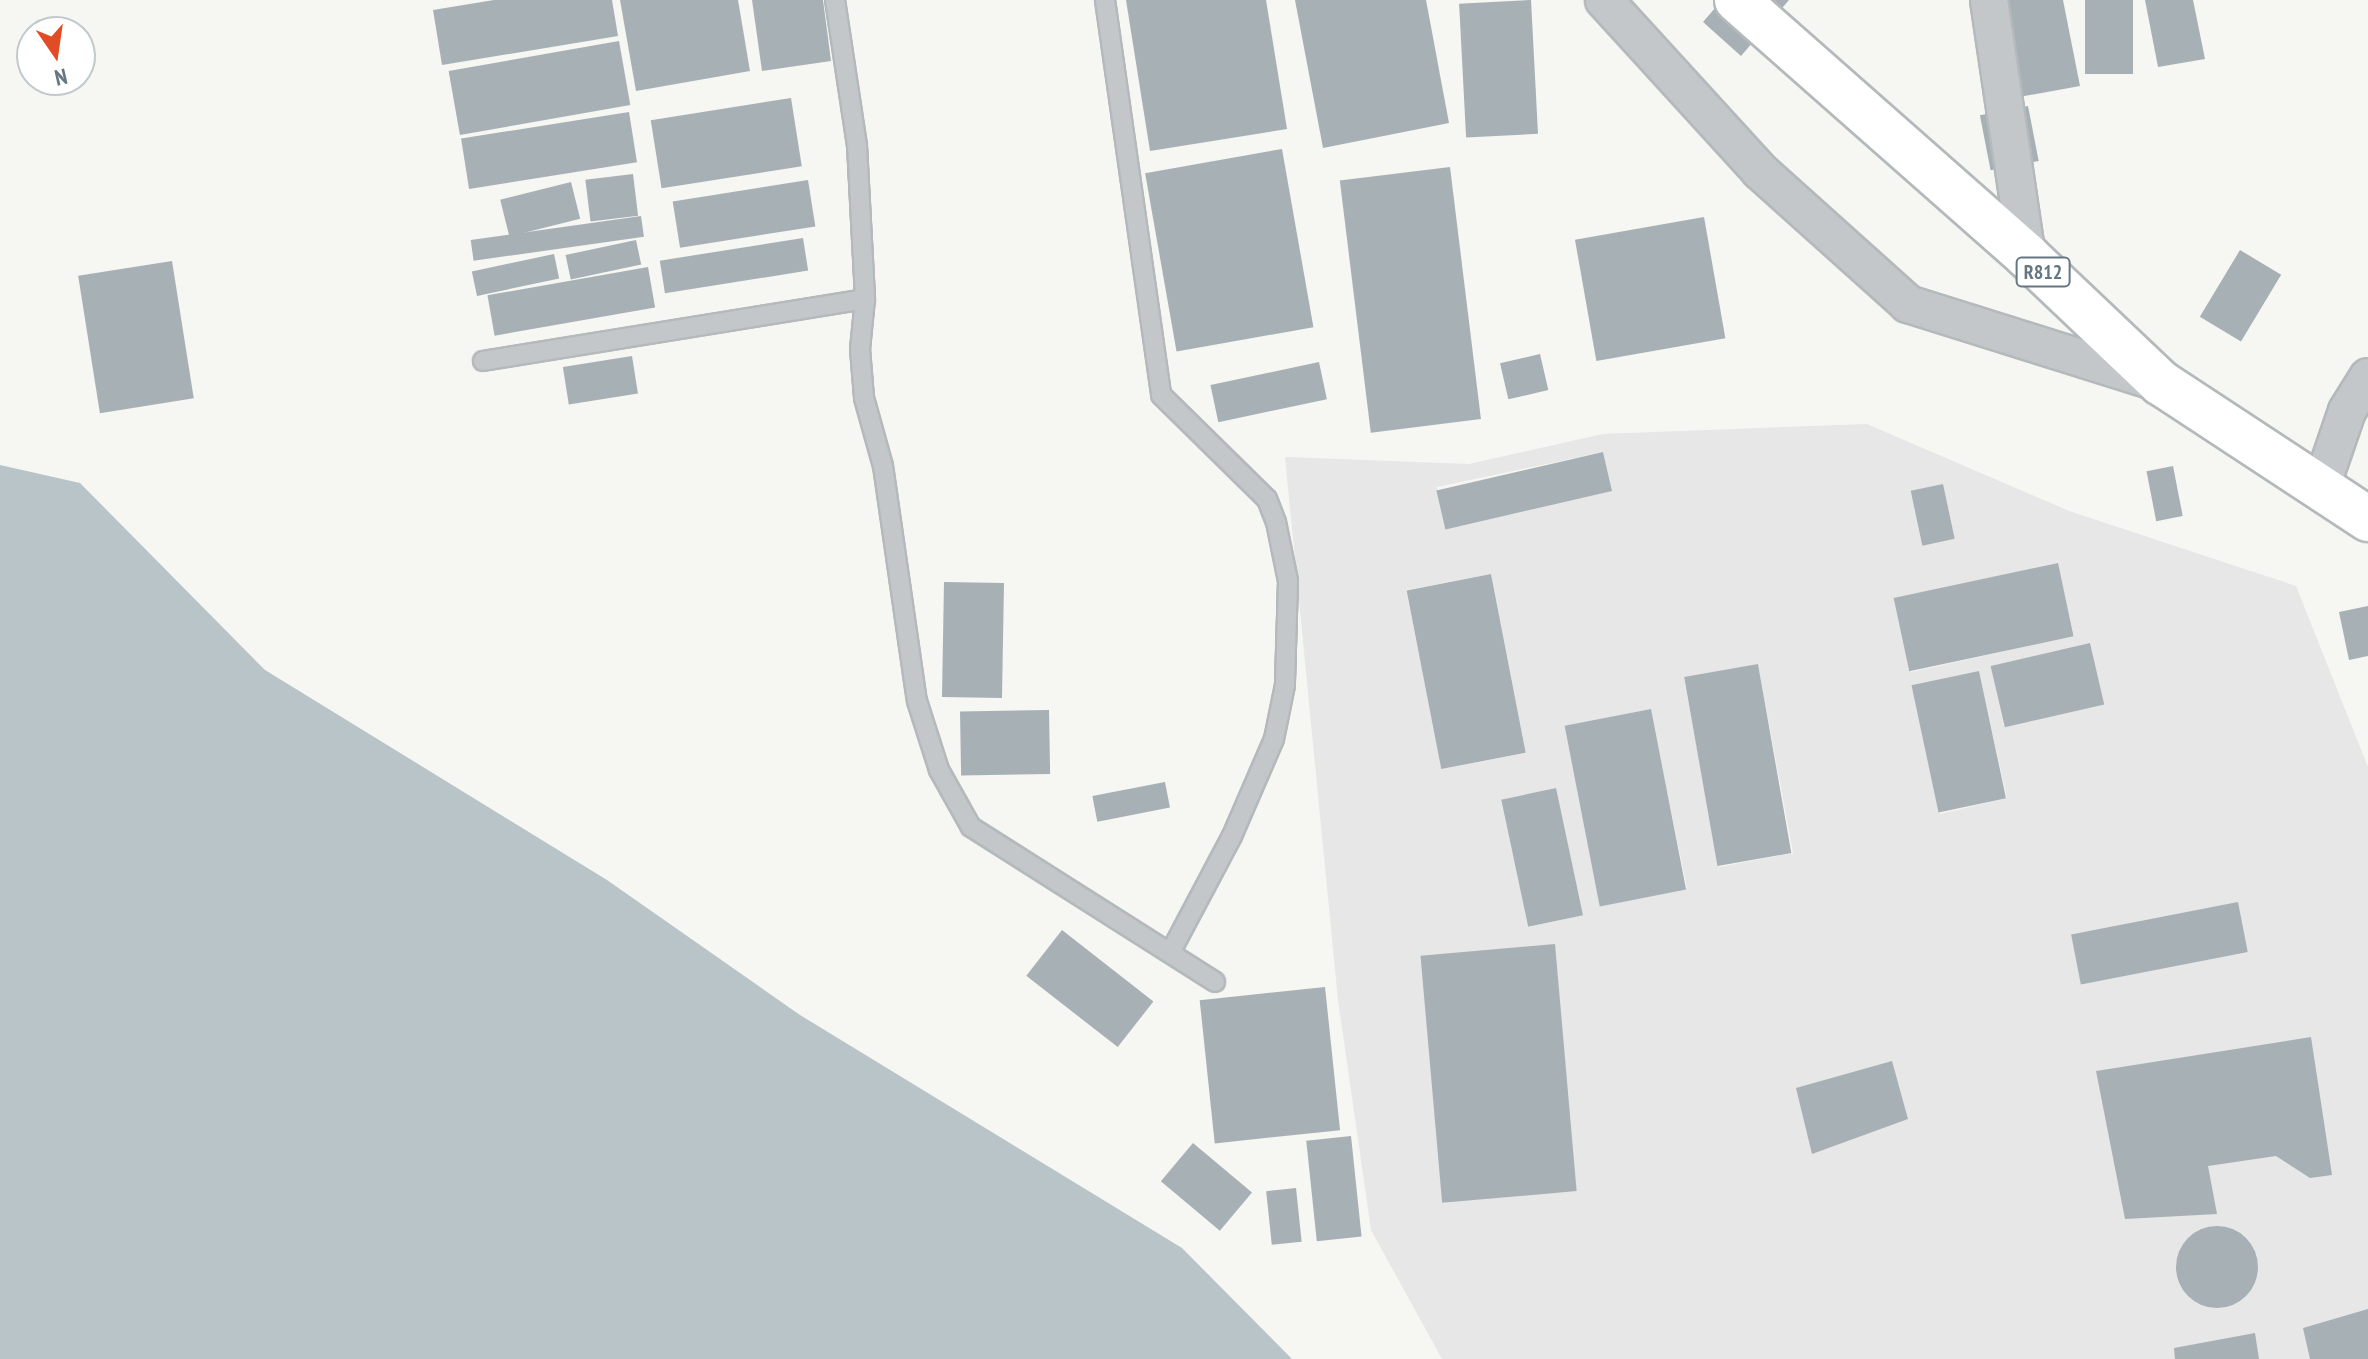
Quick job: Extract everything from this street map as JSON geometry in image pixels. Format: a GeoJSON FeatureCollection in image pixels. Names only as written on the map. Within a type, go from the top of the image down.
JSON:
{"type":"FeatureCollection","features":[{"type":"Feature","properties":{"kind":"main road","name":"R812"},"geometry":{"type":"LineString","coordinates":[[1737,0],[2027,256],[2161,383],[2368,519]]}},
{"type":"Feature","properties":{"kind":"street"},"geometry":{"type":"LineString","coordinates":[[1604,0],[1760,171],[1908,304],[2161,383]]}},
{"type":"Feature","properties":{"kind":"street"},"geometry":{"type":"LineString","coordinates":[[1989,0],[2027,256]]}},
{"type":"Feature","properties":{"kind":"street"},"geometry":{"type":"LineString","coordinates":[[2321,487],[2347,411],[2368,377]]}},
{"type":"Feature","properties":{"kind":"lane"},"geometry":{"type":"LineString","coordinates":[[835,0],[857,145],[865,299],[860,349],[864,398],[883,466],[917,701],[939,770],[971,827],[1215,982]]}},
{"type":"Feature","properties":{"kind":"lane"},"geometry":{"type":"LineString","coordinates":[[1105,0],[1161,395],[1267,499],[1288,581],[1285,685],[1274,739],[1232,836],[1170,953]]}},
{"type":"Feature","properties":{"kind":"lane"},"geometry":{"type":"LineString","coordinates":[[483,361],[865,299]]}},
{"type":"Feature","properties":{"kind":"shaded area"},"geometry":{"type":"Polygon","coordinates":[[[1867,424],[2069,511],[2296,586],[2368,767],[2368,1359],[1442,1359],[1371,1230],[1338,1000],[1285,457],[1469,464],[1603,434],[1867,424]],[[1603,452],[1437,487],[1445,527],[1611,491],[1603,452]],[[2057,563],[1895,599],[1911,672],[2074,636],[2057,563]],[[1491,574],[1406,590],[1442,769],[1526,753],[1491,574]],[[2090,644],[1991,666],[2004,726],[2103,704],[2090,644]],[[1758,664],[1684,679],[1719,867],[1793,853],[1758,664]],[[1979,672],[1912,686],[1940,814],[2007,798],[1979,672]],[[1650,709],[1565,726],[1602,906],[1687,888],[1650,709]],[[1555,788],[1501,801],[1529,927],[1583,915],[1555,788]]]}},
{"type":"Feature","properties":{"kind":"shaded area"},"geometry":{"type":"Polygon","coordinates":[[[0,465],[80,483],[265,670],[607,880],[800,1015],[1182,1248],[1292,1359],[0,1359],[0,465]]]}},
{"type":"Feature","properties":{"kind":"building"},"geometry":{"type":"Polygon","coordinates":[[[494,0],[612,0],[618,36],[442,65],[433,10],[494,0]]]}},
{"type":"Feature","properties":{"kind":"building"},"geometry":{"type":"Polygon","coordinates":[[[620,0],[738,0],[750,71],[636,91],[620,0]]]}},
{"type":"Feature","properties":{"kind":"building"},"geometry":{"type":"Polygon","coordinates":[[[752,0],[823,0],[831,61],[762,71],[752,0]]]}},
{"type":"Feature","properties":{"kind":"building"},"geometry":{"type":"Polygon","coordinates":[[[1126,0],[1266,0],[1287,129],[1150,151],[1126,0]]]}},
{"type":"Feature","properties":{"kind":"building"},"geometry":{"type":"Polygon","coordinates":[[[1295,0],[1426,0],[1449,123],[1323,148],[1295,0]]]}},
{"type":"Feature","properties":{"kind":"building"},"geometry":{"type":"Polygon","coordinates":[[[1531,0],[1538,134],[1466,138],[1459,4],[1531,0]]]}},
{"type":"Feature","properties":{"kind":"building"},"geometry":{"type":"Polygon","coordinates":[[[1722,0],[1789,0],[1741,56],[1703,22],[1722,0]]]}},
{"type":"Feature","properties":{"kind":"building"},"geometry":{"type":"Polygon","coordinates":[[[1972,0],[2063,0],[2080,86],[1992,102],[1972,0]]]}},
{"type":"Feature","properties":{"kind":"building"},"geometry":{"type":"Polygon","coordinates":[[[2085,0],[2133,0],[2133,74],[2085,74],[2085,0]]]}},
{"type":"Feature","properties":{"kind":"building"},"geometry":{"type":"Polygon","coordinates":[[[2145,0],[2193,0],[2205,59],[2158,67],[2145,0]]]}},
{"type":"Feature","properties":{"kind":"building"},"geometry":{"type":"Polygon","coordinates":[[[619,41],[630,105],[460,135],[449,71],[619,41]]]}},
{"type":"Feature","properties":{"kind":"building"},"geometry":{"type":"Polygon","coordinates":[[[791,98],[802,166],[662,188],[651,120],[791,98]]]}},
{"type":"Feature","properties":{"kind":"building"},"geometry":{"type":"Polygon","coordinates":[[[2028,106],[2039,161],[1991,170],[1980,115],[2028,106]]]}},
{"type":"Feature","properties":{"kind":"building"},"geometry":{"type":"Polygon","coordinates":[[[629,112],[637,162],[469,189],[461,139],[629,112]]]}},
{"type":"Feature","properties":{"kind":"building"},"geometry":{"type":"Polygon","coordinates":[[[1282,149],[1313,327],[1177,351],[1145,173],[1282,149]]]}},
{"type":"Feature","properties":{"kind":"building"},"geometry":{"type":"Polygon","coordinates":[[[1450,167],[1481,419],[1371,433],[1340,181],[1450,167]]]}},
{"type":"Feature","properties":{"kind":"building"},"geometry":{"type":"Polygon","coordinates":[[[633,174],[638,216],[590,222],[585,180],[633,174]]]}},
{"type":"Feature","properties":{"kind":"building"},"geometry":{"type":"Polygon","coordinates":[[[808,180],[815,226],[680,248],[673,201],[808,180]]]}},
{"type":"Feature","properties":{"kind":"building"},"geometry":{"type":"Polygon","coordinates":[[[571,182],[580,219],[509,237],[500,200],[571,182]]]}},
{"type":"Feature","properties":{"kind":"building"},"geometry":{"type":"Polygon","coordinates":[[[641,216],[644,237],[474,261],[471,240],[641,216]]]}},
{"type":"Feature","properties":{"kind":"building"},"geometry":{"type":"Polygon","coordinates":[[[1704,217],[1725,338],[1596,361],[1575,240],[1704,217]]]}},
{"type":"Feature","properties":{"kind":"building"},"geometry":{"type":"Polygon","coordinates":[[[803,238],[808,271],[665,293],[660,261],[803,238]]]}},
{"type":"Feature","properties":{"kind":"building"},"geometry":{"type":"Polygon","coordinates":[[[636,240],[641,264],[571,279],[566,255],[636,240]]]}},
{"type":"Feature","properties":{"kind":"building"},"geometry":{"type":"Polygon","coordinates":[[[2240,250],[2281,275],[2241,342],[2200,317],[2240,250]]]}},
{"type":"Feature","properties":{"kind":"building"},"geometry":{"type":"Polygon","coordinates":[[[554,254],[559,278],[477,296],[472,271],[554,254]]]}},
{"type":"Feature","properties":{"kind":"building"},"geometry":{"type":"Polygon","coordinates":[[[172,261],[194,398],[100,413],[78,276],[172,261]]]}},
{"type":"Feature","properties":{"kind":"building"},"geometry":{"type":"Polygon","coordinates":[[[648,267],[655,307],[495,336],[487,295],[648,267]]]}},
{"type":"Feature","properties":{"kind":"building"},"geometry":{"type":"Polygon","coordinates":[[[1540,354],[1548,390],[1508,399],[1500,363],[1540,354]]]}},
{"type":"Feature","properties":{"kind":"building"},"geometry":{"type":"Polygon","coordinates":[[[632,356],[638,394],[569,404],[563,367],[632,356]]]}},
{"type":"Feature","properties":{"kind":"building"},"geometry":{"type":"Polygon","coordinates":[[[1319,362],[1327,399],[1218,422],[1210,385],[1319,362]]]}},
{"type":"Feature","properties":{"kind":"building"},"geometry":{"type":"Polygon","coordinates":[[[1603,452],[1612,491],[1445,529],[1436,490],[1603,452]]]}},
{"type":"Feature","properties":{"kind":"building"},"geometry":{"type":"Polygon","coordinates":[[[2173,466],[2183,516],[2156,521],[2146,471],[2173,466]]]}},
{"type":"Feature","properties":{"kind":"building"},"geometry":{"type":"Polygon","coordinates":[[[1943,484],[1955,539],[1922,546],[1911,491],[1943,484]]]}},
{"type":"Feature","properties":{"kind":"building"},"geometry":{"type":"Polygon","coordinates":[[[2058,563],[2074,636],[1909,671],[1894,598],[2058,563]]]}},
{"type":"Feature","properties":{"kind":"building"},"geometry":{"type":"Polygon","coordinates":[[[1491,574],[1526,753],[1441,769],[1407,590],[1491,574]]]}},
{"type":"Feature","properties":{"kind":"building"},"geometry":{"type":"Polygon","coordinates":[[[944,582],[1004,583],[1002,698],[942,697],[944,582]]]}},
{"type":"Feature","properties":{"kind":"building"},"geometry":{"type":"Polygon","coordinates":[[[2368,606],[2368,656],[2349,660],[2339,612],[2368,606]]]}},
{"type":"Feature","properties":{"kind":"building"},"geometry":{"type":"Polygon","coordinates":[[[2090,643],[2104,704],[2005,727],[1991,666],[2090,643]]]}},
{"type":"Feature","properties":{"kind":"building"},"geometry":{"type":"Polygon","coordinates":[[[1758,664],[1791,853],[1717,866],[1684,677],[1758,664]]]}},
{"type":"Feature","properties":{"kind":"building"},"geometry":{"type":"Polygon","coordinates":[[[1979,671],[2006,798],[1939,813],[1912,685],[1979,671]]]}},
{"type":"Feature","properties":{"kind":"building"},"geometry":{"type":"Polygon","coordinates":[[[1651,709],[1686,890],[1600,906],[1565,726],[1651,709]]]}},
{"type":"Feature","properties":{"kind":"building"},"geometry":{"type":"Polygon","coordinates":[[[1049,710],[1050,774],[961,776],[960,712],[1049,710]]]}},
{"type":"Feature","properties":{"kind":"building"},"geometry":{"type":"Polygon","coordinates":[[[1165,782],[1170,808],[1097,822],[1092,796],[1165,782]]]}},
{"type":"Feature","properties":{"kind":"building"},"geometry":{"type":"Polygon","coordinates":[[[1556,788],[1583,915],[1528,927],[1501,800],[1556,788]]]}},
{"type":"Feature","properties":{"kind":"building"},"geometry":{"type":"Polygon","coordinates":[[[2238,902],[2248,952],[2081,985],[2071,934],[2238,902]]]}},
{"type":"Feature","properties":{"kind":"building"},"geometry":{"type":"Polygon","coordinates":[[[1062,930],[1153,1001],[1118,1047],[1026,976],[1062,930]]]}},
{"type":"Feature","properties":{"kind":"building"},"geometry":{"type":"Polygon","coordinates":[[[1555,944],[1577,1191],[1442,1203],[1421,956],[1555,944]]]}},
{"type":"Feature","properties":{"kind":"building"},"geometry":{"type":"Polygon","coordinates":[[[1325,987],[1340,1130],[1215,1143],[1200,1000],[1325,987]]]}},
{"type":"Feature","properties":{"kind":"building"},"geometry":{"type":"Polygon","coordinates":[[[2311,1037],[2332,1175],[2310,1178],[2276,1156],[2208,1166],[2217,1214],[2125,1219],[2096,1071],[2311,1037]]]}},
{"type":"Feature","properties":{"kind":"building"},"geometry":{"type":"Polygon","coordinates":[[[1892,1061],[1908,1119],[1812,1154],[1796,1088],[1892,1061]]]}},
{"type":"Feature","properties":{"kind":"building"},"geometry":{"type":"Polygon","coordinates":[[[1351,1136],[1362,1236],[1317,1241],[1306,1141],[1351,1136]]]}},
{"type":"Feature","properties":{"kind":"building"},"geometry":{"type":"Polygon","coordinates":[[[1193,1143],[1252,1192],[1220,1231],[1161,1181],[1193,1143]]]}},
{"type":"Feature","properties":{"kind":"building"},"geometry":{"type":"Polygon","coordinates":[[[1296,1188],[1302,1242],[1272,1245],[1266,1191],[1296,1188]]]}},
{"type":"Feature","properties":{"kind":"building"},"geometry":{"type":"Polygon","coordinates":[[[2217,1226],[2233,1229],[2246,1238],[2255,1251],[2258,1267],[2255,1283],[2246,1296],[2233,1305],[2217,1308],[2201,1305],[2188,1296],[2179,1283],[2176,1267],[2179,1251],[2188,1238],[2201,1229],[2217,1226]]]}},
{"type":"Feature","properties":{"kind":"building"},"geometry":{"type":"Polygon","coordinates":[[[2368,1309],[2368,1359],[2310,1359],[2303,1328],[2368,1309]]]}},
{"type":"Feature","properties":{"kind":"building"},"geometry":{"type":"Polygon","coordinates":[[[2255,1333],[2259,1359],[2175,1359],[2174,1348],[2255,1333]]]}}]}
